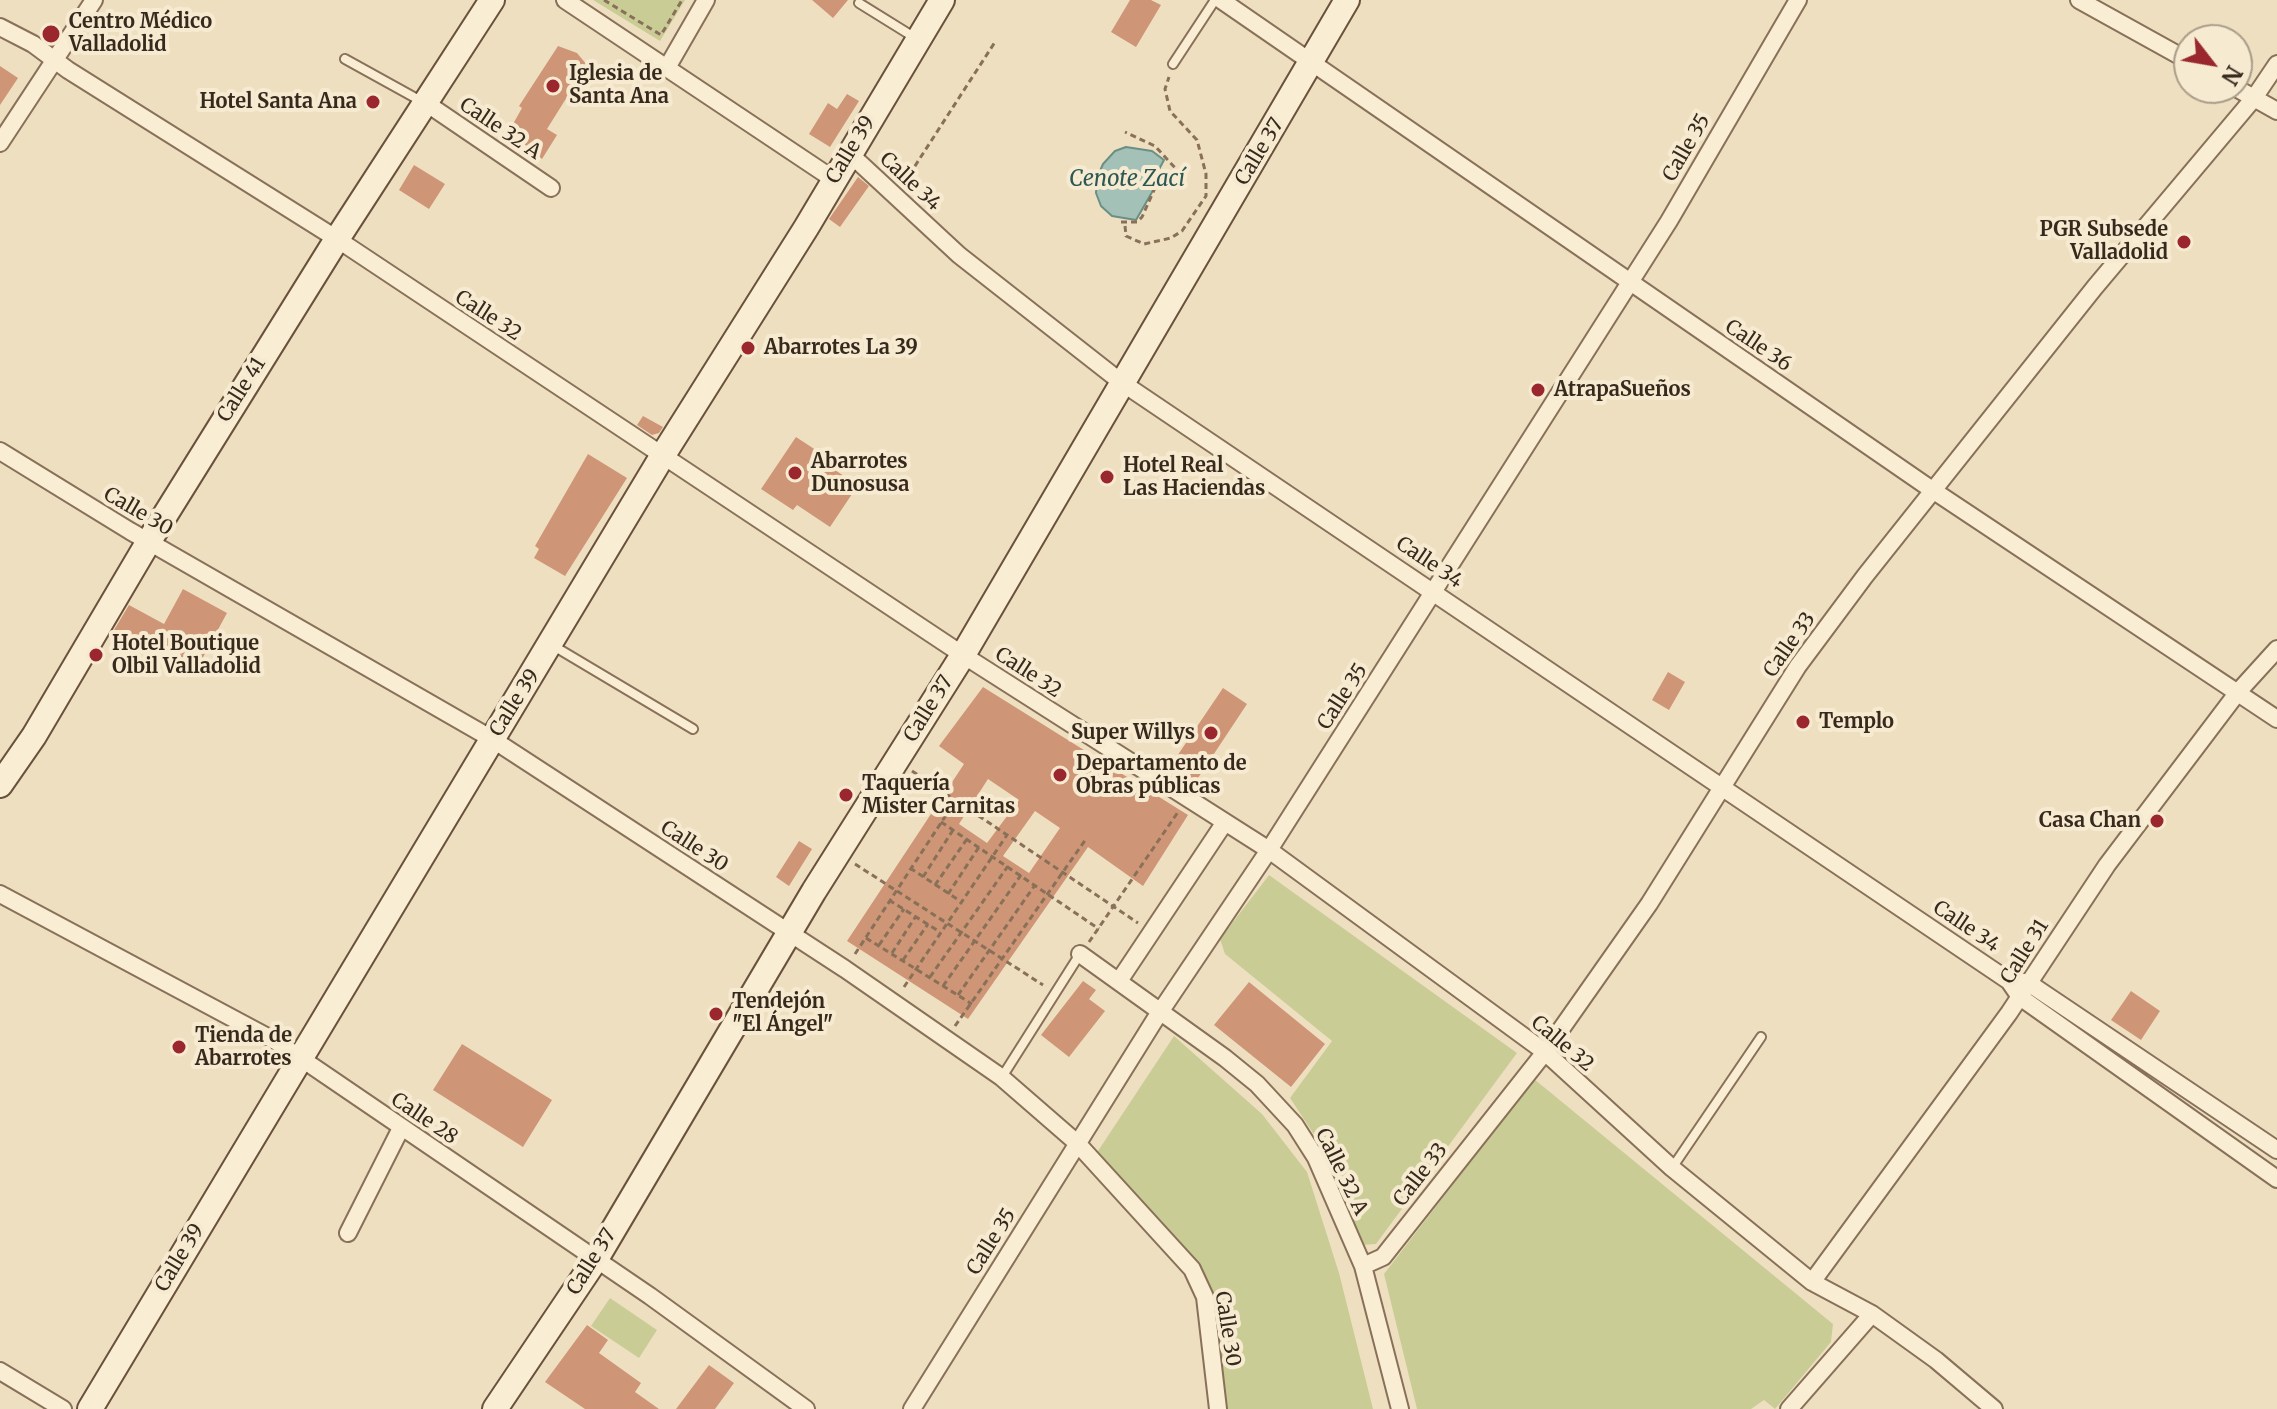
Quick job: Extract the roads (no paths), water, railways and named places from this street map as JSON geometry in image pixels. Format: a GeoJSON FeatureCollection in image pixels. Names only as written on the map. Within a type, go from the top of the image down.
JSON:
{"type":"FeatureCollection","features":[{"type":"Feature","properties":{"kind":"main road","name":"Calle 41"},"geometry":{"type":"LineString","coordinates":[[0,785],[34,736],[149,541],[337,239],[492,0]]}},
{"type":"Feature","properties":{"kind":"main road","name":"Calle 39"},"geometry":{"type":"LineString","coordinates":[[90,1409],[663,455],[806,228],[942,0]]}},
{"type":"Feature","properties":{"kind":"main road","name":"Calle 37"},"geometry":{"type":"LineString","coordinates":[[495,1409],[596,1259],[789,933],[963,655],[1121,382],[1312,65],[1347,0]]}},
{"type":"Feature","properties":{"kind":"street"},"geometry":{"type":"LineString","coordinates":[[0,143],[94,0]]}},
{"type":"Feature","properties":{"kind":"street"},"geometry":{"type":"LineString","coordinates":[[565,0],[833,179]]}},
{"type":"Feature","properties":{"kind":"street"},"geometry":{"type":"LineString","coordinates":[[668,66],[706,0]]}},
{"type":"Feature","properties":{"kind":"street","name":"Calle 36"},"geometry":{"type":"LineString","coordinates":[[1221,0],[1935,491],[2277,719]]}},
{"type":"Feature","properties":{"kind":"street","name":"Calle 35"},"geometry":{"type":"LineString","coordinates":[[912,1409],[1162,1010],[1435,591],[1629,282],[1798,0]]}},
{"type":"Feature","properties":{"kind":"street"},"geometry":{"type":"LineString","coordinates":[[2079,0],[2173,52]]}},
{"type":"Feature","properties":{"kind":"street","name":"Calle 32"},"geometry":{"type":"LineString","coordinates":[[0,27],[337,239],[963,655],[1269,850],[1545,1052],[1672,1168],[1812,1282],[1872,1314],[1936,1360],[1994,1409]]}},
{"type":"Feature","properties":{"kind":"street","name":"Calle 33"},"geometry":{"type":"LineString","coordinates":[[1363,1266],[1383,1257],[1545,1052],[1649,904],[1798,666],[1865,576],[2095,287],[2254,98],[2277,64]]}},
{"type":"Feature","properties":{"kind":"street"},"geometry":{"type":"LineString","coordinates":[[2254,98],[2277,111]]}},
{"type":"Feature","properties":{"kind":"street","name":"Calle 32 A"},"geometry":{"type":"LineString","coordinates":[[426,103],[551,188]]}},
{"type":"Feature","properties":{"kind":"street","name":"Calle 34"},"geometry":{"type":"LineString","coordinates":[[849,153],[959,255],[1121,382],[2023,990]]}},
{"type":"Feature","properties":{"kind":"street","name":"Calle 30"},"geometry":{"type":"LineString","coordinates":[[0,451],[492,739],[895,1002],[1001,1077],[1077,1143],[1192,1269],[1205,1297],[1218,1409]]}},
{"type":"Feature","properties":{"kind":"street","name":"Calle 31"},"geometry":{"type":"LineString","coordinates":[[1812,1282],[2023,990],[2107,865],[2238,692],[2277,649]]}},
{"type":"Feature","properties":{"kind":"street"},"geometry":{"type":"LineString","coordinates":[[1119,981],[1225,822]]}},
{"type":"Feature","properties":{"kind":"street","name":"Calle 28"},"geometry":{"type":"LineString","coordinates":[[0,894],[300,1058],[596,1259],[806,1409]]}},
{"type":"Feature","properties":{"kind":"street","name":"Calle 32 A"},"geometry":{"type":"LineString","coordinates":[[1080,954],[1162,1010],[1257,1084],[1295,1125],[1316,1158],[1363,1266],[1400,1409]]}},
{"type":"Feature","properties":{"kind":"street"},"geometry":{"type":"LineString","coordinates":[[2023,990],[2277,1150]]}},
{"type":"Feature","properties":{"kind":"street"},"geometry":{"type":"LineString","coordinates":[[2023,990],[2277,1179]]}},
{"type":"Feature","properties":{"kind":"street"},"geometry":{"type":"LineString","coordinates":[[348,1233],[401,1128]]}},
{"type":"Feature","properties":{"kind":"street"},"geometry":{"type":"LineString","coordinates":[[1789,1409],[1872,1314]]}},
{"type":"Feature","properties":{"kind":"street"},"geometry":{"type":"LineString","coordinates":[[0,1371],[63,1409]]}},
{"type":"Feature","properties":{"kind":"lane"},"geometry":{"type":"LineString","coordinates":[[1173,64],[1215,0]]}},
{"type":"Feature","properties":{"kind":"lane"},"geometry":{"type":"LineString","coordinates":[[859,3],[918,39]]}},
{"type":"Feature","properties":{"kind":"lane"},"geometry":{"type":"LineString","coordinates":[[345,59],[426,103]]}},
{"type":"Feature","properties":{"kind":"lane"},"geometry":{"type":"LineString","coordinates":[[551,645],[693,729]]}},
{"type":"Feature","properties":{"kind":"lane"},"geometry":{"type":"LineString","coordinates":[[1001,1077],[1080,954]]}},
{"type":"Feature","properties":{"kind":"lane"},"geometry":{"type":"LineString","coordinates":[[1672,1168],[1761,1037]]}},
{"type":"Feature","properties":{"kind":"water","name":"Cenote Zací"},"geometry":{"type":"Polygon","coordinates":[[[1126,147],[1152,151],[1164,160],[1155,177],[1155,187],[1136,220],[1112,216],[1101,206],[1096,193],[1097,178],[1103,164],[1115,151],[1126,147]]]}},
{"type":"Feature","properties":{"kind":"place","name":"Centro Médico Valladolid"},"geometry":{"type":"Point","coordinates":[51,34]}},
{"type":"Feature","properties":{"kind":"place","name":"Iglesia de Santa Ana"},"geometry":{"type":"Point","coordinates":[553,86]}},
{"type":"Feature","properties":{"kind":"place","name":"Hotel Santa Ana"},"geometry":{"type":"Point","coordinates":[373,102]}},
{"type":"Feature","properties":{"kind":"place","name":"PGR Subsede Valladolid"},"geometry":{"type":"Point","coordinates":[2184,242]}},
{"type":"Feature","properties":{"kind":"place","name":"Abarrotes La 39"},"geometry":{"type":"Point","coordinates":[748,348]}},
{"type":"Feature","properties":{"kind":"place","name":"AtrapaSueños"},"geometry":{"type":"Point","coordinates":[1538,390]}},
{"type":"Feature","properties":{"kind":"place","name":"Abarrotes Dunosusa"},"geometry":{"type":"Point","coordinates":[795,473]}},
{"type":"Feature","properties":{"kind":"place","name":"Hotel Real Las Haciendas"},"geometry":{"type":"Point","coordinates":[1107,477]}},
{"type":"Feature","properties":{"kind":"place","name":"Hotel Boutique Olbil Valladolid"},"geometry":{"type":"Point","coordinates":[96,655]}},
{"type":"Feature","properties":{"kind":"place","name":"Templo"},"geometry":{"type":"Point","coordinates":[1803,722]}},
{"type":"Feature","properties":{"kind":"place","name":"Super Willys"},"geometry":{"type":"Point","coordinates":[1211,733]}},
{"type":"Feature","properties":{"kind":"place","name":"Departamento de Obras públicas"},"geometry":{"type":"Point","coordinates":[1060,775]}},
{"type":"Feature","properties":{"kind":"place","name":"Taquería Mister Carnitas"},"geometry":{"type":"Point","coordinates":[846,795]}},
{"type":"Feature","properties":{"kind":"place","name":"Casa Chan"},"geometry":{"type":"Point","coordinates":[2157,821]}},
{"type":"Feature","properties":{"kind":"place","name":"Tendejón \"El Ángel\""},"geometry":{"type":"Point","coordinates":[716,1014]}},
{"type":"Feature","properties":{"kind":"place","name":"Tienda de Abarrotes"},"geometry":{"type":"Point","coordinates":[179,1047]}}]}
